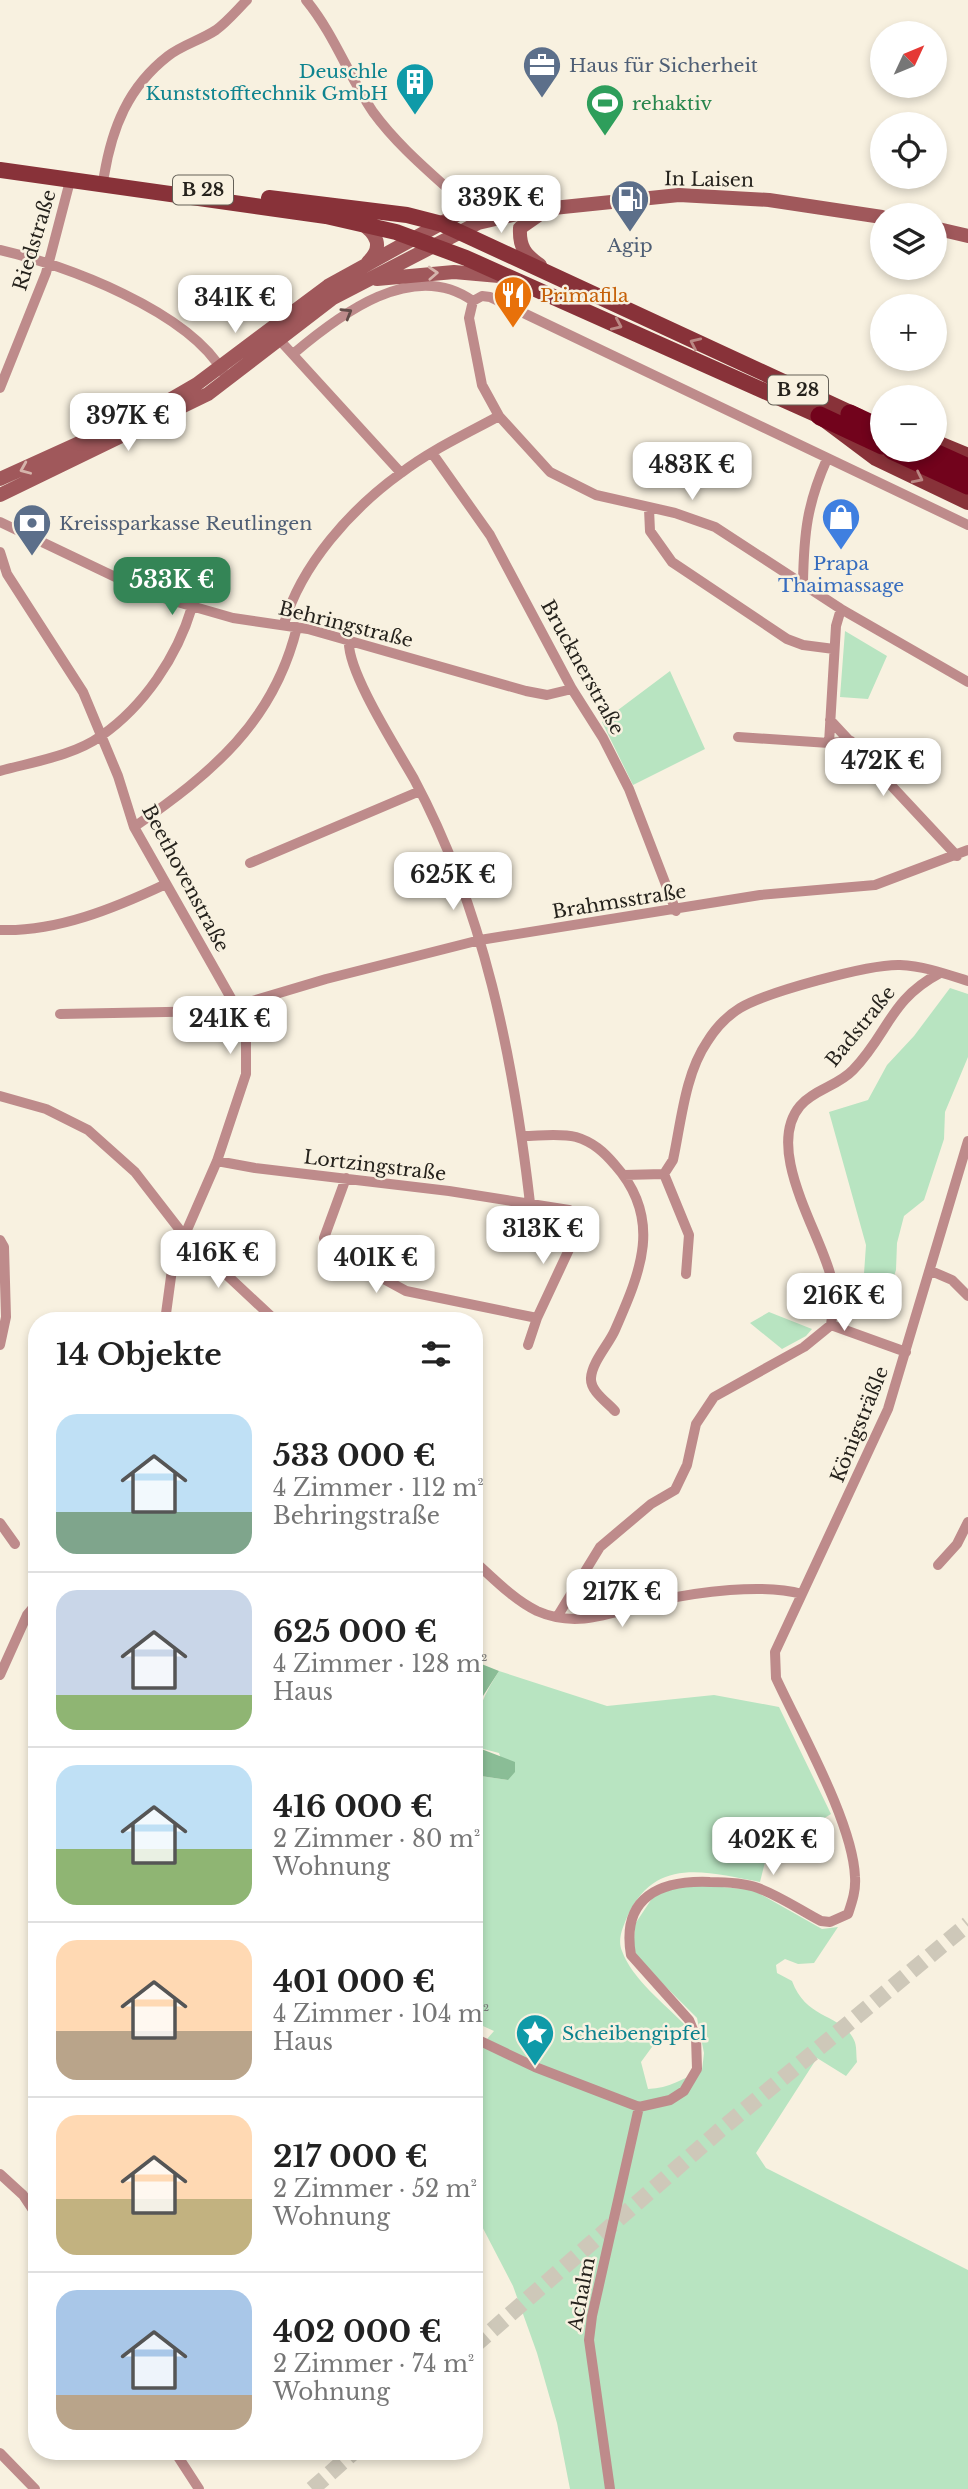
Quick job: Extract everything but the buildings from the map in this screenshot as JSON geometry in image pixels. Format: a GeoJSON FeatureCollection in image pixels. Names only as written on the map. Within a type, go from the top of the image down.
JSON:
{"type":"FeatureCollection","features":[{"type":"Feature","properties":{"kind":"highway","name":"B 28"},"geometry":{"type":"LineString","coordinates":[[850,414],[870,423]]}},
{"type":"Feature","properties":{"kind":"highway","name":"B 28"},"geometry":{"type":"LineString","coordinates":[[820,416],[870,439]]}},
{"type":"Feature","properties":{"kind":"highway"},"geometry":{"type":"LineString","coordinates":[[947,459],[968,468]]}},
{"type":"Feature","properties":{"kind":"highway"},"geometry":{"type":"LineString","coordinates":[[918,462],[968,485]]}},
{"type":"Feature","properties":{"kind":"main road","name":"B 28"},"geometry":{"type":"LineString","coordinates":[[0,160],[434,232],[460,232],[850,414]]}},
{"type":"Feature","properties":{"kind":"main road","name":"B 28"},"geometry":{"type":"LineString","coordinates":[[0,170],[359,222],[414,240],[434,232]]}},
{"type":"Feature","properties":{"kind":"main road","name":"In Laisen"},"geometry":{"type":"LineString","coordinates":[[460,232],[478,223],[540,210],[679,195],[769,200],[870,215]]}},
{"type":"Feature","properties":{"kind":"main road","name":"In Laisen"},"geometry":{"type":"LineString","coordinates":[[363,274],[469,208],[488,203],[514,204],[540,210]]}},
{"type":"Feature","properties":{"kind":"main road"},"geometry":{"type":"LineString","coordinates":[[540,210],[520,228],[519,245],[528,257],[550,273]]}},
{"type":"Feature","properties":{"kind":"main road"},"geometry":{"type":"LineString","coordinates":[[359,222],[376,236],[378,243],[363,274]]}},
{"type":"Feature","properties":{"kind":"main road"},"geometry":{"type":"LineString","coordinates":[[947,231],[968,236]]}},
{"type":"Feature","properties":{"kind":"main road","name":"B 28"},"geometry":{"type":"LineString","coordinates":[[434,232],[466,258],[820,416]]}},
{"type":"Feature","properties":{"kind":"main road"},"geometry":{"type":"LineString","coordinates":[[0,495],[196,401],[223,375],[276,335],[414,240]]}},
{"type":"Feature","properties":{"kind":"main road"},"geometry":{"type":"LineString","coordinates":[[363,274],[454,272],[510,277]]}},
{"type":"Feature","properties":{"kind":"main road"},"geometry":{"type":"LineString","coordinates":[[0,480],[223,375]]}},
{"type":"Feature","properties":{"kind":"main road"},"geometry":{"type":"LineString","coordinates":[[850,414],[870,420]]}},
{"type":"Feature","properties":{"kind":"main road"},"geometry":{"type":"LineString","coordinates":[[820,416],[855,446],[968,502]]}},
{"type":"Feature","properties":{"kind":"main road"},"geometry":{"type":"LineString","coordinates":[[947,447],[968,456]]}},
{"type":"Feature","properties":{"kind":"street"},"geometry":{"type":"LineString","coordinates":[[104,176],[114,130],[129,98],[144,77],[170,54],[216,30],[247,0]]}},
{"type":"Feature","properties":{"kind":"street"},"geometry":{"type":"LineString","coordinates":[[306,0],[330,33],[379,119],[400,145],[469,208]]}},
{"type":"Feature","properties":{"kind":"street","name":"Riedstraße"},"geometry":{"type":"LineString","coordinates":[[0,388],[49,261],[69,181]]}},
{"type":"Feature","properties":{"kind":"street"},"geometry":{"type":"LineString","coordinates":[[0,250],[49,261],[105,285],[147,308],[186,333],[223,375]]}},
{"type":"Feature","properties":{"kind":"street"},"geometry":{"type":"LineString","coordinates":[[293,354],[331,322],[371,299],[412,287],[441,287],[461,293],[474,301]]}},
{"type":"Feature","properties":{"kind":"street"},"geometry":{"type":"LineString","coordinates":[[968,525],[490,297],[482,296],[474,301],[469,318],[482,384],[499,416],[550,472],[570,485],[621,503],[675,513],[715,527],[841,608],[968,682]]}},
{"type":"Feature","properties":{"kind":"street"},"geometry":{"type":"LineString","coordinates":[[276,335],[401,473]]}},
{"type":"Feature","properties":{"kind":"street"},"geometry":{"type":"LineString","coordinates":[[284,624],[291,600],[303,578],[362,507],[401,473],[499,416]]}},
{"type":"Feature","properties":{"kind":"street","name":"Brucknerstraße"},"geometry":{"type":"LineString","coordinates":[[432,453],[490,535],[629,789],[676,911]]}},
{"type":"Feature","properties":{"kind":"street"},"geometry":{"type":"LineString","coordinates":[[803,582],[804,537],[811,495],[827,459]]}},
{"type":"Feature","properties":{"kind":"street"},"geometry":{"type":"LineString","coordinates":[[649,509],[650,531],[672,562],[787,639],[803,645],[834,649]]}},
{"type":"Feature","properties":{"kind":"street","name":"Behringstraße"},"geometry":{"type":"LineString","coordinates":[[0,522],[153,595],[192,607],[233,618],[284,624],[349,640],[526,691],[547,695],[572,689]]}},
{"type":"Feature","properties":{"kind":"street","name":"Beethovenstraße"},"geometry":{"type":"LineString","coordinates":[[0,553],[15,587],[83,692],[118,776],[134,827],[236,1007],[246,1039],[246,1074],[216,1161],[173,1262],[166,1312]]}},
{"type":"Feature","properties":{"kind":"street"},"geometry":{"type":"LineString","coordinates":[[0,771],[62,753],[100,737],[142,698],[161,674],[186,627],[192,607]]}},
{"type":"Feature","properties":{"kind":"street"},"geometry":{"type":"LineString","coordinates":[[829,743],[834,649],[841,608]]}},
{"type":"Feature","properties":{"kind":"street"},"geometry":{"type":"LineString","coordinates":[[134,827],[196,780],[246,732],[279,683],[297,627]]}},
{"type":"Feature","properties":{"kind":"street"},"geometry":{"type":"LineString","coordinates":[[349,640],[353,666],[420,791],[480,940],[511,1060],[530,1203]]}},
{"type":"Feature","properties":{"kind":"street"},"geometry":{"type":"LineString","coordinates":[[830,720],[957,856]]}},
{"type":"Feature","properties":{"kind":"street"},"geometry":{"type":"LineString","coordinates":[[738,737],[829,743],[851,741]]}},
{"type":"Feature","properties":{"kind":"street"},"geometry":{"type":"LineString","coordinates":[[250,863],[420,791]]}},
{"type":"Feature","properties":{"kind":"street","name":"Brahmsstraße"},"geometry":{"type":"LineString","coordinates":[[60,1014],[219,1011],[326,979],[480,940],[676,911],[760,895],[875,885],[968,850]]}},
{"type":"Feature","properties":{"kind":"street"},"geometry":{"type":"LineString","coordinates":[[0,930],[44,926],[114,909],[166,884]]}},
{"type":"Feature","properties":{"kind":"street"},"geometry":{"type":"LineString","coordinates":[[664,1174],[673,1160],[696,1064],[706,1042],[729,1016],[767,997],[866,970],[897,965],[940,972],[968,981]]}},
{"type":"Feature","properties":{"kind":"street","name":"Badstraße"},"geometry":{"type":"LineString","coordinates":[[831,1325],[834,1298],[831,1276],[789,1157],[788,1130],[802,1104],[852,1071],[902,1000],[916,985],[940,972]]}},
{"type":"Feature","properties":{"kind":"street"},"geometry":{"type":"LineString","coordinates":[[0,1096],[46,1109],[88,1130],[135,1172],[183,1234],[266,1312]]}},
{"type":"Feature","properties":{"kind":"street"},"geometry":{"type":"LineString","coordinates":[[523,1136],[574,1136],[593,1143],[624,1175],[640,1205],[644,1223],[642,1259],[615,1332],[590,1380],[615,1411]]}},
{"type":"Feature","properties":{"kind":"street","name":"Königsträßle"},"geometry":{"type":"LineString","coordinates":[[639,2107],[670,2100],[684,2091],[697,2069],[698,2052],[689,2020],[631,1955],[629,1938],[634,1914],[653,1890],[681,1881],[756,1887],[821,1921],[830,1922],[848,1914],[854,1898],[855,1879],[847,1836],[775,1670],[775,1652],[888,1409],[968,1141]]}},
{"type":"Feature","properties":{"kind":"street","name":"Lortzingstraße"},"geometry":{"type":"LineString","coordinates":[[216,1161],[569,1210],[578,1217],[580,1226],[537,1318]]}},
{"type":"Feature","properties":{"kind":"street"},"geometry":{"type":"LineString","coordinates":[[624,1175],[664,1174]]}},
{"type":"Feature","properties":{"kind":"street"},"geometry":{"type":"LineString","coordinates":[[664,1174],[689,1235],[686,1273]]}},
{"type":"Feature","properties":{"kind":"street"},"geometry":{"type":"LineString","coordinates":[[346,1178],[324,1238],[327,1248],[406,1291],[537,1318],[527,1345]]}},
{"type":"Feature","properties":{"kind":"street"},"geometry":{"type":"LineString","coordinates":[[0,1240],[4,1247],[6,1317],[0,1345]]}},
{"type":"Feature","properties":{"kind":"street"},"geometry":{"type":"LineString","coordinates":[[931,1271],[953,1280],[968,1296]]}},
{"type":"Feature","properties":{"kind":"street"},"geometry":{"type":"LineString","coordinates":[[557,1617],[600,1547],[651,1504],[675,1490],[687,1465],[696,1424],[714,1397],[804,1347],[831,1325],[906,1352]]}},
{"type":"Feature","properties":{"kind":"street"},"geometry":{"type":"LineString","coordinates":[[938,1565],[957,1544],[968,1522]]}},
{"type":"Feature","properties":{"kind":"street"},"geometry":{"type":"LineString","coordinates":[[0,1524],[15,1544]]}},
{"type":"Feature","properties":{"kind":"street"},"geometry":{"type":"LineString","coordinates":[[483,1568],[536,1610],[557,1617],[589,1619],[617,1614],[656,1601],[754,1590],[788,1590],[802,1594]]}},
{"type":"Feature","properties":{"kind":"street"},"geometry":{"type":"LineString","coordinates":[[0,1675],[28,1614]]}},
{"type":"Feature","properties":{"kind":"street"},"geometry":{"type":"LineString","coordinates":[[483,2042],[535,2067],[639,2107]]}},
{"type":"Feature","properties":{"kind":"street","name":"Achalm"},"geometry":{"type":"LineString","coordinates":[[610,2489],[589,2340],[592,2316],[639,2107]]}},
{"type":"Feature","properties":{"kind":"street"},"geometry":{"type":"LineString","coordinates":[[0,2174],[28,2202]]}},
{"type":"Feature","properties":{"kind":"street"},"geometry":{"type":"LineString","coordinates":[[0,2453],[35,2489]]}},
{"type":"Feature","properties":{"kind":"street"},"geometry":{"type":"LineString","coordinates":[[180,2460],[199,2489]]}},
{"type":"Feature","properties":{"kind":"green space"},"geometry":{"type":"Polygon","coordinates":[[[845,631],[887,656],[868,699],[840,697],[845,631]]]}},
{"type":"Feature","properties":{"kind":"green space"},"geometry":{"type":"Polygon","coordinates":[[[670,671],[705,749],[633,785],[602,722],[670,671]]]}},
{"type":"Feature","properties":{"kind":"green space"},"geometry":{"type":"Polygon","coordinates":[[[950,988],[968,994],[968,1057],[945,1112],[944,1139],[924,1200],[904,1216],[897,1243],[896,1270],[887,1297],[863,1288],[866,1245],[829,1112],[868,1100],[887,1065],[914,1036],[950,988]]]}},
{"type":"Feature","properties":{"kind":"green space"},"geometry":{"type":"Polygon","coordinates":[[[769,1312],[812,1329],[806,1336],[782,1349],[750,1323],[769,1312]]]}},
{"type":"Feature","properties":{"kind":"green space"},"geometry":{"type":"Polygon","coordinates":[[[483,1665],[499,1671],[483,1696],[483,1665]]]}},
{"type":"Feature","properties":{"kind":"green space"},"geometry":{"type":"Polygon","coordinates":[[[499,1671],[607,1706],[714,1695],[779,1707],[831,1814],[766,1858],[760,1882],[702,1872],[685,1873],[668,1876],[653,1884],[640,1896],[623,1928],[620,1938],[622,1951],[641,1981],[685,2025],[660,2036],[641,2062],[648,2089],[663,2087],[702,2070],[704,2053],[697,2018],[633,1954],[635,1924],[655,1894],[692,1884],[753,1890],[822,1929],[838,1927],[814,1963],[798,1964],[785,1959],[776,1965],[777,1973],[792,1981],[806,2003],[848,2031],[855,2042],[857,2062],[846,2076],[817,2058],[756,2153],[766,2168],[968,2270],[968,2489],[570,2489],[557,2423],[537,2353],[513,2286],[483,2228],[483,2044],[494,2031],[483,2026],[483,1776],[508,1780],[499,1753],[483,1749],[483,1700],[499,1671]]]}},
{"type":"Feature","properties":{"kind":"green space"},"geometry":{"type":"Polygon","coordinates":[[[483,1750],[515,1762],[515,1772],[508,1780],[483,1776],[483,1750]]]}},
{"type":"Feature","properties":{"kind":"tunnel"},"geometry":{"type":"LineString","coordinates":[[483,2338],[719,2131],[968,1924]]}},
{"type":"Feature","properties":{"kind":"tunnel"},"geometry":{"type":"LineString","coordinates":[[312,2489],[345,2460]]}},
{"type":"Feature","properties":{"kind":"place","name":"Haus für Sicherheit"},"geometry":{"type":"Point","coordinates":[542,99]}},
{"type":"Feature","properties":{"kind":"place","name":"Deuschle Kunststofftechnik GmbH"},"geometry":{"type":"Point","coordinates":[415,116]}},
{"type":"Feature","properties":{"kind":"place","name":"rehaktiv"},"geometry":{"type":"Point","coordinates":[605,137]}},
{"type":"Feature","properties":{"kind":"place","name":"Agip"},"geometry":{"type":"Point","coordinates":[630,233]}},
{"type":"Feature","properties":{"kind":"place","name":"Primafila"},"geometry":{"type":"Point","coordinates":[513,329]}},
{"type":"Feature","properties":{"kind":"place","name":"Prapa Thaimassage"},"geometry":{"type":"Point","coordinates":[841,551]}},
{"type":"Feature","properties":{"kind":"place","name":"Kreissparkasse Reutlingen"},"geometry":{"type":"Point","coordinates":[32,557]}},
{"type":"Feature","properties":{"kind":"place","name":"Scheibengipfel"},"geometry":{"type":"Point","coordinates":[535,2067]}}]}
